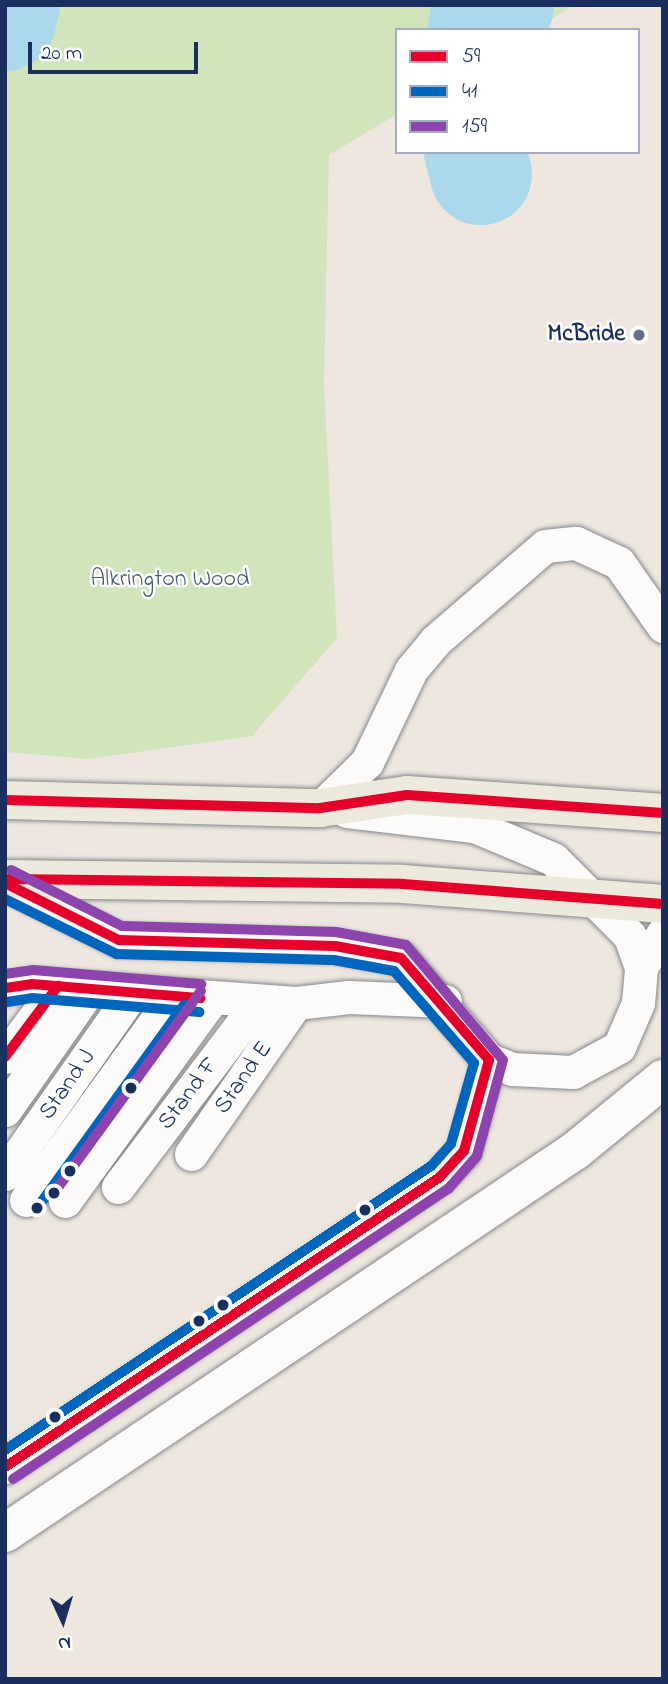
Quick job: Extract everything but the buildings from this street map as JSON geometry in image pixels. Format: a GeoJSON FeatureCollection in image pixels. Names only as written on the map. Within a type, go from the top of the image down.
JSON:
{"type":"FeatureCollection","features":[{"type":"Feature","properties":{"kind":"main road"},"geometry":{"type":"LineString","coordinates":[[5,800],[320,808],[407,795],[663,813]]}},
{"type":"Feature","properties":{"kind":"main road"},"geometry":{"type":"LineString","coordinates":[[5,881],[390,884],[663,904]]}},
{"type":"Feature","properties":{"kind":"street"},"geometry":{"type":"LineString","coordinates":[[5,1533],[575,1151],[663,1079]]}},
{"type":"Feature","properties":{"kind":"lane"},"geometry":{"type":"LineString","coordinates":[[320,808],[367,762],[411,670],[435,641],[545,546],[576,543],[619,563],[663,626]]}},
{"type":"Feature","properties":{"kind":"lane"},"geometry":{"type":"LineString","coordinates":[[5,881],[119,940],[335,946],[401,958],[445,1001],[489,1060],[546,1072],[573,1072],[600,1061],[619,1047],[638,1003],[641,967],[630,936],[553,859],[505,835],[320,808]]}},
{"type":"Feature","properties":{"kind":"lane"},"geometry":{"type":"LineString","coordinates":[[641,967],[663,933]]}},
{"type":"Feature","properties":{"kind":"lane"},"geometry":{"type":"LineString","coordinates":[[5,988],[74,988],[131,995],[296,1003],[349,997],[445,1001]]}},
{"type":"Feature","properties":{"kind":"lane"},"geometry":{"type":"LineString","coordinates":[[5,1057],[74,988]]}},
{"type":"Feature","properties":{"kind":"lane"},"geometry":{"type":"LineString","coordinates":[[5,1110],[74,988]]}},
{"type":"Feature","properties":{"kind":"lane","name":"Stand J"},"geometry":{"type":"LineString","coordinates":[[5,1174],[131,995]]}},
{"type":"Feature","properties":{"kind":"lane"},"geometry":{"type":"LineString","coordinates":[[26,1200],[173,997]]}},
{"type":"Feature","properties":{"kind":"lane"},"geometry":{"type":"LineString","coordinates":[[65,1202],[212,999]]}},
{"type":"Feature","properties":{"kind":"lane","name":"Stand F"},"geometry":{"type":"LineString","coordinates":[[118,1187],[259,1001]]}},
{"type":"Feature","properties":{"kind":"lane","name":"Stand E"},"geometry":{"type":"LineString","coordinates":[[191,1154],[296,1003]]}},
{"type":"Feature","properties":{"kind":"lane"},"geometry":{"type":"LineString","coordinates":[[5,1467],[440,1177],[464,1151],[489,1060]]}},
{"type":"Feature","properties":{"kind":"green space","name":"Alkrington Wood"},"geometry":{"type":"Polygon","coordinates":[[[5,5],[574,5],[537,28],[395,28],[395,115],[329,155],[324,384],[337,638],[252,736],[88,759],[5,752],[5,5]]]}},
{"type":"Feature","properties":{"kind":"waterway"},"geometry":{"type":"LineString","coordinates":[[5,20],[9,5]]}},
{"type":"Feature","properties":{"kind":"waterway"},"geometry":{"type":"LineString","coordinates":[[479,28],[481,18],[503,5]]}},
{"type":"Feature","properties":{"kind":"waterway"},"geometry":{"type":"LineString","coordinates":[[476,154],[481,174]]}},
{"type":"Feature","properties":{"kind":"transit line","name":"59"},"geometry":{"type":"LineString","coordinates":[[5,800],[320,808],[407,795],[663,813]]}},
{"type":"Feature","properties":{"kind":"transit line","name":"159"},"geometry":{"type":"LineString","coordinates":[[11,870],[122,926],[336,932],[406,945],[503,1060],[477,1156],[449,1188],[13,1479]]}},
{"type":"Feature","properties":{"kind":"transit line","name":"59"},"geometry":{"type":"LineString","coordinates":[[9,879],[403,884],[663,904]]}},
{"type":"Feature","properties":{"kind":"transit line","name":"59"},"geometry":{"type":"LineString","coordinates":[[5,883],[119,940],[335,946],[401,958],[489,1060],[464,1151],[440,1177],[5,1467]]}},
{"type":"Feature","properties":{"kind":"transit line","name":"41"},"geometry":{"type":"LineString","coordinates":[[5,899],[117,954],[334,960],[394,971],[474,1063],[451,1144],[431,1166],[5,1450]]}},
{"type":"Feature","properties":{"kind":"transit line","name":"159"},"geometry":{"type":"LineString","coordinates":[[5,974],[33,970],[201,984]]}},
{"type":"Feature","properties":{"kind":"transit line","name":"59"},"geometry":{"type":"LineString","coordinates":[[5,988],[32,984],[200,998]]}},
{"type":"Feature","properties":{"kind":"transit line","name":"59"},"geometry":{"type":"LineString","coordinates":[[5,1057],[58,986]]}},
{"type":"Feature","properties":{"kind":"transit line","name":"159"},"geometry":{"type":"LineString","coordinates":[[54,1193],[201,991]]}},
{"type":"Feature","properties":{"kind":"transit line","name":"41"},"geometry":{"type":"LineString","coordinates":[[7,1002],[32,998],[199,1012]]}},
{"type":"Feature","properties":{"kind":"transit line","name":"41"},"geometry":{"type":"LineString","coordinates":[[37,1208],[184,1005]]}},
{"type":"Feature","properties":{"kind":"place","name":"McBride"},"geometry":{"type":"Point","coordinates":[639,335]}}]}
